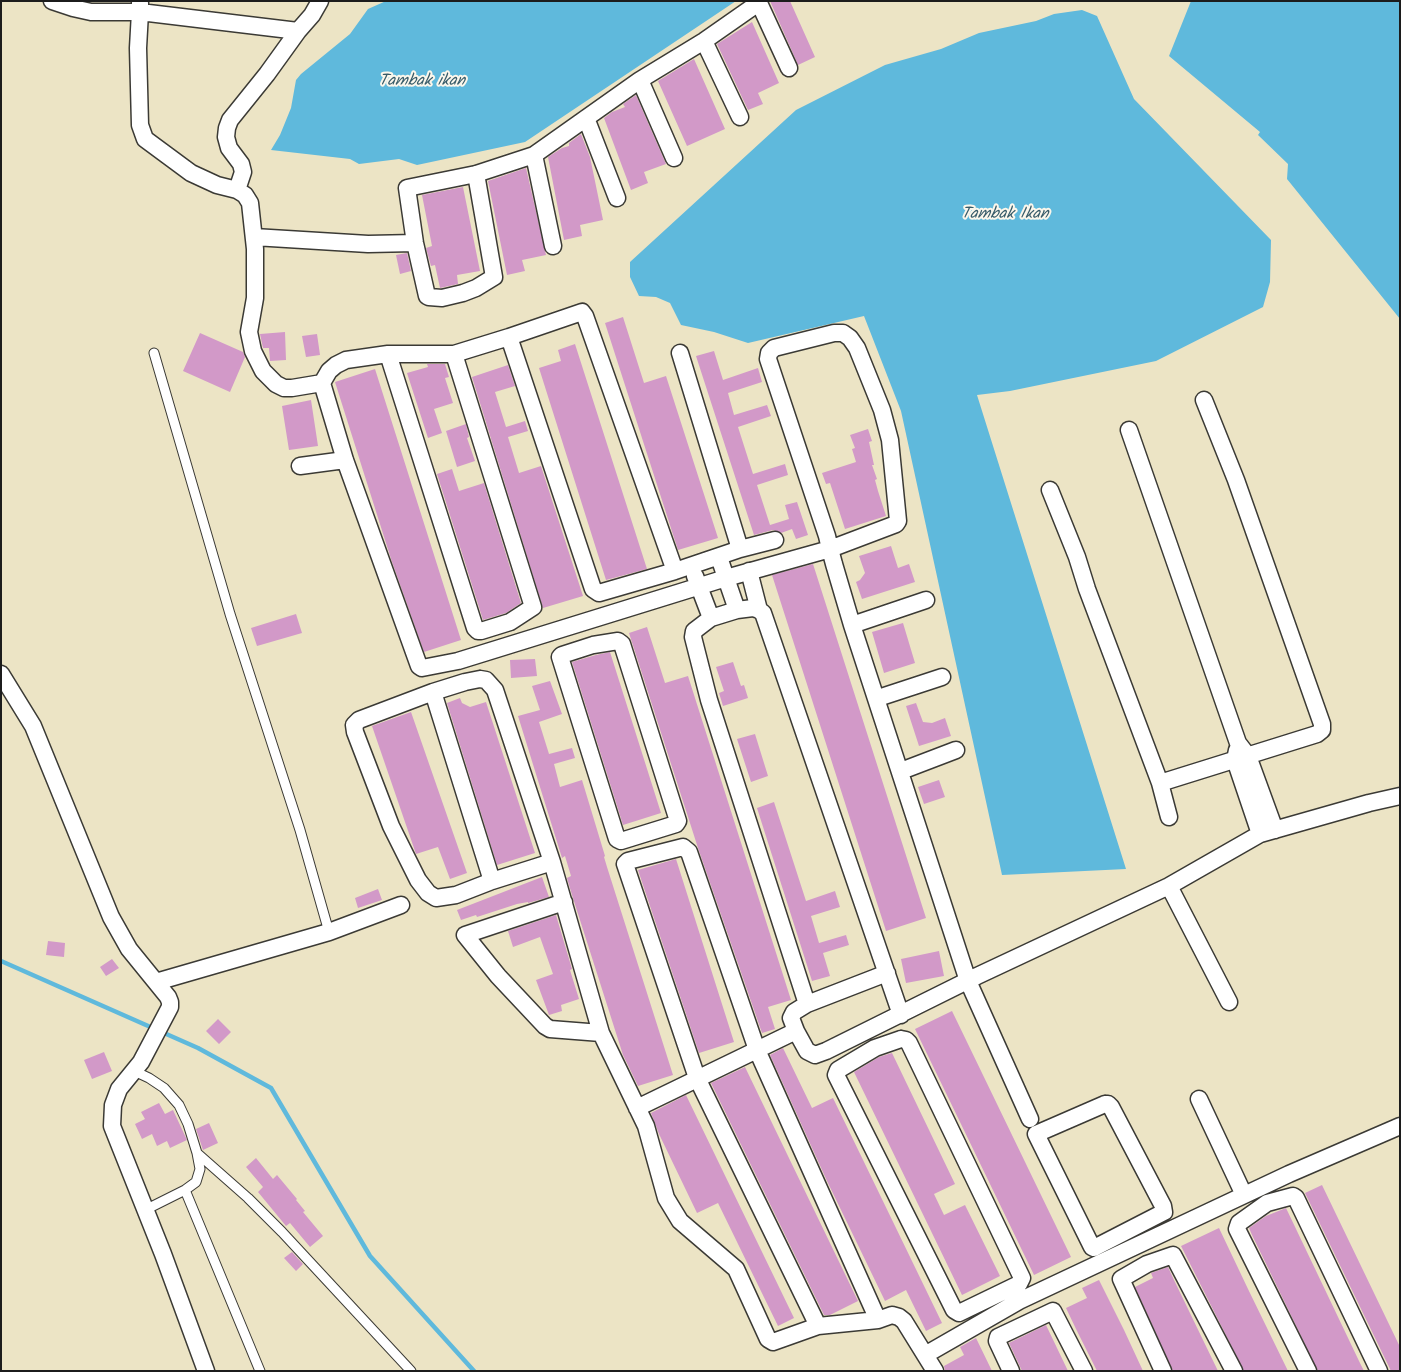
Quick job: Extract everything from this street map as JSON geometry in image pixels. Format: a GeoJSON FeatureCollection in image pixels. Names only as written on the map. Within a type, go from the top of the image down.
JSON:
{"type":"FeatureCollection","features":[{"type":"Feature","properties":{"kind":"street"},"geometry":{"type":"LineString","coordinates":[[52,1],[92,12],[140,7],[298,31]]}},
{"type":"Feature","properties":{"kind":"street"},"geometry":{"type":"LineString","coordinates":[[237,190],[243,172],[241,164],[228,148],[227,128],[234,114],[312,15],[320,1]]}},
{"type":"Feature","properties":{"kind":"street"},"geometry":{"type":"LineString","coordinates":[[476,174],[494,277],[476,288],[463,293],[442,298],[429,298],[415,243],[407,188],[476,174],[534,155],[640,80],[704,41],[758,4],[788,68]]}},
{"type":"Feature","properties":{"kind":"street"},"geometry":{"type":"LineString","coordinates":[[140,7],[138,48],[140,125],[143,134],[148,142],[191,173],[217,185],[237,190],[245,195],[250,203],[254,237],[255,298],[250,332],[253,351],[263,371],[276,384],[284,388],[322,383]]}},
{"type":"Feature","properties":{"kind":"street"},"geometry":{"type":"LineString","coordinates":[[704,41],[740,117]]}},
{"type":"Feature","properties":{"kind":"street"},"geometry":{"type":"LineString","coordinates":[[640,80],[674,158]]}},
{"type":"Feature","properties":{"kind":"street"},"geometry":{"type":"LineString","coordinates":[[586,118],[617,198]]}},
{"type":"Feature","properties":{"kind":"street"},"geometry":{"type":"LineString","coordinates":[[534,155],[554,246]]}},
{"type":"Feature","properties":{"kind":"street"},"geometry":{"type":"LineString","coordinates":[[254,237],[368,244],[415,243]]}},
{"type":"Feature","properties":{"kind":"street"},"geometry":{"type":"LineString","coordinates":[[675,571],[582,312],[509,338],[454,354],[388,354],[346,360],[329,371],[322,383],[345,460],[417,663],[422,668],[458,661],[699,586],[830,549],[893,526],[898,520],[890,440],[882,410],[850,338],[842,333],[834,333],[774,348],[769,353],[768,359],[827,536],[830,549],[852,625],[878,698],[968,981],[1030,1119]]}},
{"type":"Feature","properties":{"kind":"street"},"geometry":{"type":"LineString","coordinates":[[509,338],[593,589],[599,593],[775,540]]}},
{"type":"Feature","properties":{"kind":"street"},"geometry":{"type":"LineString","coordinates":[[388,354],[475,628],[481,631],[510,622],[534,607],[454,354]]}},
{"type":"Feature","properties":{"kind":"street"},"geometry":{"type":"LineString","coordinates":[[680,354],[740,549]]}},
{"type":"Feature","properties":{"kind":"street"},"geometry":{"type":"LineString","coordinates":[[1160,783],[1316,734],[1322,730],[1322,724],[1236,480],[1204,400]]}},
{"type":"Feature","properties":{"kind":"street"},"geometry":{"type":"LineString","coordinates":[[1129,430],[1268,832]]}},
{"type":"Feature","properties":{"kind":"street"},"geometry":{"type":"LineString","coordinates":[[300,466],[345,460]]}},
{"type":"Feature","properties":{"kind":"street"},"geometry":{"type":"LineString","coordinates":[[1050,490],[1077,557],[1099,622],[1160,783],[1169,817]]}},
{"type":"Feature","properties":{"kind":"street"},"geometry":{"type":"LineString","coordinates":[[719,557],[737,610]]}},
{"type":"Feature","properties":{"kind":"street"},"geometry":{"type":"LineString","coordinates":[[692,565],[711,618]]}},
{"type":"Feature","properties":{"kind":"street"},"geometry":{"type":"LineString","coordinates":[[750,572],[759,610],[767,621],[901,1015]]}},
{"type":"Feature","properties":{"kind":"street"},"geometry":{"type":"LineString","coordinates":[[852,625],[926,600]]}},
{"type":"Feature","properties":{"kind":"street"},"geometry":{"type":"LineString","coordinates":[[759,610],[753,608],[737,610],[711,618],[694,631],[692,637],[806,1004]]}},
{"type":"Feature","properties":{"kind":"street"},"geometry":{"type":"LineString","coordinates":[[510,622],[518,642]]}},
{"type":"Feature","properties":{"kind":"street"},"geometry":{"type":"LineString","coordinates":[[587,622],[593,645]]}},
{"type":"Feature","properties":{"kind":"street"},"geometry":{"type":"LineString","coordinates":[[618,641],[622,644],[678,822],[621,842],[616,839],[560,657],[593,645],[618,641]]}},
{"type":"Feature","properties":{"kind":"street"},"geometry":{"type":"LineString","coordinates":[[458,661],[465,682]]}},
{"type":"Feature","properties":{"kind":"street"},"geometry":{"type":"LineString","coordinates":[[1,674],[33,726],[111,917],[129,949],[168,997],[170,1007],[138,1067],[119,1089],[113,1105],[112,1126],[163,1254],[206,1371]]}},
{"type":"Feature","properties":{"kind":"street"},"geometry":{"type":"LineString","coordinates":[[878,698],[942,677]]}},
{"type":"Feature","properties":{"kind":"street"},"geometry":{"type":"LineString","coordinates":[[552,862],[492,881],[456,895],[436,898],[428,893],[418,880],[391,826],[354,725],[359,720],[465,682],[480,679],[486,680],[495,690],[552,862],[601,1033],[646,1126],[659,1179],[672,1211],[680,1221],[736,1269],[768,1339],[773,1342],[818,1326],[878,1320],[892,1315],[900,1317],[904,1321],[935,1371]]}},
{"type":"Feature","properties":{"kind":"street"},"geometry":{"type":"LineString","coordinates":[[433,692],[492,881]]}},
{"type":"Feature","properties":{"kind":"street"},"geometry":{"type":"LineString","coordinates":[[901,771],[956,750]]}},
{"type":"Feature","properties":{"kind":"street"},"geometry":{"type":"LineString","coordinates":[[887,973],[806,1004],[792,1014],[791,1018],[796,1031],[807,1051],[815,1055],[901,1015],[968,981],[1169,886],[1268,832],[1400,796]]}},
{"type":"Feature","properties":{"kind":"street"},"geometry":{"type":"LineString","coordinates":[[818,1326],[697,1078],[626,864],[628,861],[683,847],[689,852],[757,1050],[878,1320]]}},
{"type":"Feature","properties":{"kind":"street"},"geometry":{"type":"LineString","coordinates":[[1169,886],[1229,1002]]}},
{"type":"Feature","properties":{"kind":"street"},"geometry":{"type":"LineString","coordinates":[[564,902],[465,935],[498,976],[545,1026],[550,1029],[601,1033]]}},
{"type":"Feature","properties":{"kind":"street"},"geometry":{"type":"LineString","coordinates":[[156,982],[329,932],[401,905]]}},
{"type":"Feature","properties":{"kind":"street"},"geometry":{"type":"LineString","coordinates":[[636,1108],[796,1031]]}},
{"type":"Feature","properties":{"kind":"street"},"geometry":{"type":"LineString","coordinates":[[867,1031],[875,1048]]}},
{"type":"Feature","properties":{"kind":"street"},"geometry":{"type":"LineString","coordinates":[[901,1039],[909,1043],[1022,1278],[1019,1284],[959,1312],[954,1310],[836,1075],[838,1070],[875,1048],[901,1039]]}},
{"type":"Feature","properties":{"kind":"street"},"geometry":{"type":"LineString","coordinates":[[1199,1099],[1244,1195]]}},
{"type":"Feature","properties":{"kind":"street"},"geometry":{"type":"LineString","coordinates":[[1108,1104],[1163,1206],[1164,1212],[1160,1215],[1130,1230],[1097,1247],[1092,1247],[1036,1134],[1108,1104]]}},
{"type":"Feature","properties":{"kind":"street"},"geometry":{"type":"LineString","coordinates":[[925,1354],[1019,1301],[1261,1187],[1400,1126]]}},
{"type":"Feature","properties":{"kind":"street"},"geometry":{"type":"LineString","coordinates":[[1261,1187],[1268,1203]]}},
{"type":"Feature","properties":{"kind":"street"},"geometry":{"type":"LineString","coordinates":[[1308,1371],[1238,1229],[1239,1223],[1268,1203],[1293,1196],[1296,1198],[1379,1371]]}},
{"type":"Feature","properties":{"kind":"street"},"geometry":{"type":"LineString","coordinates":[[1130,1230],[1147,1264]]}},
{"type":"Feature","properties":{"kind":"street"},"geometry":{"type":"LineString","coordinates":[[1163,1371],[1121,1281],[1147,1264],[1171,1255],[1175,1256],[1234,1371]]}},
{"type":"Feature","properties":{"kind":"street"},"geometry":{"type":"LineString","coordinates":[[1019,1301],[1028,1322]]}},
{"type":"Feature","properties":{"kind":"street"},"geometry":{"type":"LineString","coordinates":[[1011,1371],[997,1341],[998,1337],[1050,1311],[1054,1312],[1084,1371]]}},
{"type":"Feature","properties":{"kind":"lane"},"geometry":{"type":"LineString","coordinates":[[154,353],[230,614],[300,830],[329,932]]}},
{"type":"Feature","properties":{"kind":"lane"},"geometry":{"type":"LineString","coordinates":[[138,1067],[149,1078],[164,1088],[185,1115],[197,1153],[199,1174],[196,1182],[185,1190],[145,1210]]}},
{"type":"Feature","properties":{"kind":"lane"},"geometry":{"type":"LineString","coordinates":[[197,1153],[248,1198],[282,1232],[411,1371]]}},
{"type":"Feature","properties":{"kind":"lane"},"geometry":{"type":"LineString","coordinates":[[185,1190],[260,1371]]}},
{"type":"Feature","properties":{"kind":"water","name":"Tambak ikan"},"geometry":{"type":"Polygon","coordinates":[[[386,1],[736,1],[525,142],[417,165],[399,159],[359,164],[350,159],[271,150],[280,135],[291,108],[296,80],[350,34],[368,9],[386,1]]]}},
{"type":"Feature","properties":{"kind":"water"},"geometry":{"type":"Polygon","coordinates":[[[1191,1],[1400,1],[1400,319],[1287,179],[1288,164],[1258,135],[1260,132],[1169,56],[1191,1]]]}},
{"type":"Feature","properties":{"kind":"water","name":"Tambak Ikan"},"geometry":{"type":"Polygon","coordinates":[[[1082,10],[1097,16],[1134,99],[1271,240],[1270,282],[1263,307],[1156,361],[1010,391],[977,395],[1126,869],[1002,875],[901,411],[864,316],[748,343],[714,332],[681,325],[670,303],[656,297],[639,296],[630,277],[630,262],[796,110],[885,65],[941,49],[979,33],[1036,21],[1054,14],[1082,10]]]}},
{"type":"Feature","properties":{"kind":"building"},"geometry":{"type":"Polygon","coordinates":[[[770,1],[790,1],[815,57],[798,65],[770,1]]]}},
{"type":"Feature","properties":{"kind":"building"},"geometry":{"type":"Polygon","coordinates":[[[752,22],[779,83],[758,93],[763,104],[748,110],[717,44],[752,22]]]}},
{"type":"Feature","properties":{"kind":"building"},"geometry":{"type":"Polygon","coordinates":[[[694,59],[725,129],[687,146],[658,81],[694,59]]]}},
{"type":"Feature","properties":{"kind":"building"},"geometry":{"type":"Polygon","coordinates":[[[636,95],[666,164],[644,172],[648,183],[631,190],[604,118],[612,112],[625,107],[623,104],[636,95]]]}},
{"type":"Feature","properties":{"kind":"building"},"geometry":{"type":"Polygon","coordinates":[[[581,134],[590,157],[603,220],[580,225],[582,236],[564,240],[548,157],[569,146],[569,143],[581,134]]]}},
{"type":"Feature","properties":{"kind":"building"},"geometry":{"type":"Polygon","coordinates":[[[526,168],[546,255],[522,260],[525,271],[507,275],[488,181],[526,168]]]}},
{"type":"Feature","properties":{"kind":"building"},"geometry":{"type":"Polygon","coordinates":[[[463,187],[480,271],[457,275],[458,284],[440,288],[435,265],[431,266],[426,248],[432,246],[422,195],[463,187]]]}},
{"type":"Feature","properties":{"kind":"building"},"geometry":{"type":"Polygon","coordinates":[[[407,253],[411,271],[400,274],[396,255],[407,253]]]}},
{"type":"Feature","properties":{"kind":"building"},"geometry":{"type":"Polygon","coordinates":[[[623,317],[644,383],[666,376],[718,538],[678,550],[605,323],[623,317]]]}},
{"type":"Feature","properties":{"kind":"building"},"geometry":{"type":"Polygon","coordinates":[[[285,332],[286,360],[270,361],[269,348],[263,348],[260,334],[285,332]]]}},
{"type":"Feature","properties":{"kind":"building"},"geometry":{"type":"Polygon","coordinates":[[[200,333],[243,352],[245,357],[230,392],[183,371],[200,333]]]}},
{"type":"Feature","properties":{"kind":"building"},"geometry":{"type":"Polygon","coordinates":[[[317,334],[320,355],[306,357],[302,336],[317,334]]]}},
{"type":"Feature","properties":{"kind":"building"},"geometry":{"type":"Polygon","coordinates":[[[575,344],[647,569],[606,580],[539,368],[561,361],[558,350],[575,344]]]}},
{"type":"Feature","properties":{"kind":"building"},"geometry":{"type":"Polygon","coordinates":[[[714,351],[723,380],[758,368],[762,382],[728,393],[734,415],[767,405],[771,416],[738,427],[753,474],[785,464],[788,475],[757,485],[770,525],[789,519],[785,505],[797,502],[808,535],[796,539],[792,529],[781,533],[773,530],[754,535],[696,356],[714,351]]]}},
{"type":"Feature","properties":{"kind":"building"},"geometry":{"type":"Polygon","coordinates":[[[427,364],[445,364],[449,377],[445,378],[453,403],[434,409],[442,433],[428,438],[407,373],[428,367],[427,364]]]}},
{"type":"Feature","properties":{"kind":"building"},"geometry":{"type":"Polygon","coordinates":[[[508,365],[515,386],[495,392],[506,427],[525,421],[528,431],[508,437],[519,473],[541,466],[583,596],[543,608],[472,377],[508,365]]]}},
{"type":"Feature","properties":{"kind":"building"},"geometry":{"type":"Polygon","coordinates":[[[375,369],[461,640],[424,652],[392,562],[335,382],[375,369]]]}},
{"type":"Feature","properties":{"kind":"building"},"geometry":{"type":"Polygon","coordinates":[[[311,400],[318,446],[289,450],[282,406],[311,400]]]}},
{"type":"Feature","properties":{"kind":"building"},"geometry":{"type":"Polygon","coordinates":[[[466,424],[469,437],[467,438],[475,461],[457,467],[446,431],[466,424]]]}},
{"type":"Feature","properties":{"kind":"building"},"geometry":{"type":"Polygon","coordinates":[[[868,429],[872,441],[869,442],[874,465],[872,465],[877,479],[875,480],[886,516],[845,529],[830,483],[826,484],[822,473],[856,462],[852,449],[855,448],[850,435],[868,429]]]}},
{"type":"Feature","properties":{"kind":"building"},"geometry":{"type":"Polygon","coordinates":[[[452,469],[459,491],[484,483],[521,603],[506,613],[483,620],[437,474],[452,469]]]}},
{"type":"Feature","properties":{"kind":"building"},"geometry":{"type":"Polygon","coordinates":[[[891,546],[898,568],[909,564],[915,582],[862,599],[856,582],[865,573],[859,556],[891,546]]]}},
{"type":"Feature","properties":{"kind":"building"},"geometry":{"type":"Polygon","coordinates":[[[813,564],[926,918],[886,931],[772,575],[813,564]]]}},
{"type":"Feature","properties":{"kind":"building"},"geometry":{"type":"Polygon","coordinates":[[[296,614],[302,633],[257,646],[251,628],[296,614]]]}},
{"type":"Feature","properties":{"kind":"building"},"geometry":{"type":"Polygon","coordinates":[[[903,623],[915,663],[884,673],[872,632],[903,623]]]}},
{"type":"Feature","properties":{"kind":"building"},"geometry":{"type":"Polygon","coordinates":[[[647,627],[665,683],[688,676],[791,1000],[768,1007],[775,1029],[762,1033],[698,848],[629,633],[647,627]]]}},
{"type":"Feature","properties":{"kind":"building"},"geometry":{"type":"Polygon","coordinates":[[[610,652],[661,813],[623,825],[572,662],[610,652]]]}},
{"type":"Feature","properties":{"kind":"building"},"geometry":{"type":"Polygon","coordinates":[[[535,659],[537,676],[511,678],[510,660],[535,659]]]}},
{"type":"Feature","properties":{"kind":"building"},"geometry":{"type":"Polygon","coordinates":[[[733,662],[741,686],[744,685],[748,698],[723,706],[719,693],[724,691],[716,667],[733,662]]]}},
{"type":"Feature","properties":{"kind":"building"},"geometry":{"type":"Polygon","coordinates":[[[550,681],[562,714],[539,722],[549,754],[572,748],[575,758],[554,764],[560,787],[582,780],[607,867],[673,1075],[638,1086],[623,1055],[567,878],[571,876],[565,856],[562,858],[518,716],[540,710],[532,686],[550,681]]]}},
{"type":"Feature","properties":{"kind":"building"},"geometry":{"type":"Polygon","coordinates":[[[460,698],[462,703],[470,707],[486,702],[535,853],[497,865],[447,703],[460,698]]]}},
{"type":"Feature","properties":{"kind":"building"},"geometry":{"type":"Polygon","coordinates":[[[916,703],[923,722],[932,723],[945,718],[951,736],[919,746],[906,706],[916,703]]]}},
{"type":"Feature","properties":{"kind":"building"},"geometry":{"type":"Polygon","coordinates":[[[411,712],[467,873],[450,879],[438,847],[416,854],[372,726],[411,712]]]}},
{"type":"Feature","properties":{"kind":"building"},"geometry":{"type":"Polygon","coordinates":[[[755,734],[768,776],[751,782],[737,739],[755,734]]]}},
{"type":"Feature","properties":{"kind":"building"},"geometry":{"type":"Polygon","coordinates":[[[939,780],[945,797],[924,804],[918,787],[939,780]]]}},
{"type":"Feature","properties":{"kind":"building"},"geometry":{"type":"Polygon","coordinates":[[[774,802],[806,901],[835,891],[840,907],[811,916],[819,943],[846,935],[849,945],[823,953],[830,976],[812,981],[757,808],[774,802]]]}},
{"type":"Feature","properties":{"kind":"building"},"geometry":{"type":"Polygon","coordinates":[[[676,859],[734,1042],[699,1053],[638,870],[676,859]]]}},
{"type":"Feature","properties":{"kind":"building"},"geometry":{"type":"Polygon","coordinates":[[[542,877],[549,897],[461,920],[457,910],[542,877]]]}},
{"type":"Feature","properties":{"kind":"building"},"geometry":{"type":"Polygon","coordinates":[[[378,889],[382,900],[358,908],[355,898],[378,889]]]}},
{"type":"Feature","properties":{"kind":"building"},"geometry":{"type":"Polygon","coordinates":[[[556,915],[579,999],[561,1005],[562,1011],[549,1015],[536,980],[553,974],[540,937],[513,947],[508,931],[556,915]]]}},
{"type":"Feature","properties":{"kind":"building"},"geometry":{"type":"Polygon","coordinates":[[[48,941],[65,943],[64,957],[46,955],[48,941]]]}},
{"type":"Feature","properties":{"kind":"building"},"geometry":{"type":"Polygon","coordinates":[[[939,951],[944,976],[906,983],[901,959],[939,951]]]}},
{"type":"Feature","properties":{"kind":"building"},"geometry":{"type":"Polygon","coordinates":[[[112,959],[119,968],[106,976],[100,967],[112,959]]]}},
{"type":"Feature","properties":{"kind":"building"},"geometry":{"type":"Polygon","coordinates":[[[952,1011],[1071,1257],[1034,1275],[915,1029],[952,1011]]]}},
{"type":"Feature","properties":{"kind":"building"},"geometry":{"type":"Polygon","coordinates":[[[218,1019],[231,1032],[219,1044],[206,1031],[218,1019]]]}},
{"type":"Feature","properties":{"kind":"building"},"geometry":{"type":"Polygon","coordinates":[[[783,1048],[812,1108],[833,1098],[942,1323],[926,1331],[906,1290],[885,1301],[827,1181],[770,1055],[783,1048]]]}},
{"type":"Feature","properties":{"kind":"building"},"geometry":{"type":"Polygon","coordinates":[[[104,1052],[112,1071],[92,1079],[84,1060],[104,1052]]]}},
{"type":"Feature","properties":{"kind":"building"},"geometry":{"type":"Polygon","coordinates":[[[892,1053],[955,1184],[934,1194],[944,1215],[965,1205],[1000,1276],[962,1295],[854,1072],[879,1057],[892,1053]]]}},
{"type":"Feature","properties":{"kind":"building"},"geometry":{"type":"Polygon","coordinates":[[[745,1067],[858,1301],[830,1315],[824,1315],[711,1083],[745,1067]]]}},
{"type":"Feature","properties":{"kind":"building"},"geometry":{"type":"Polygon","coordinates":[[[686,1095],[794,1318],[778,1326],[718,1203],[697,1213],[659,1134],[651,1113],[686,1095]]]}},
{"type":"Feature","properties":{"kind":"building"},"geometry":{"type":"Polygon","coordinates":[[[159,1103],[165,1114],[173,1110],[187,1140],[170,1148],[167,1141],[157,1146],[152,1134],[142,1139],[135,1124],[145,1119],[141,1112],[159,1103]]]}},
{"type":"Feature","properties":{"kind":"building"},"geometry":{"type":"Polygon","coordinates":[[[209,1123],[218,1143],[203,1150],[196,1129],[209,1123]]]}},
{"type":"Feature","properties":{"kind":"building"},"geometry":{"type":"Polygon","coordinates":[[[256,1158],[273,1179],[277,1175],[297,1199],[305,1211],[303,1212],[323,1236],[310,1247],[290,1223],[286,1226],[258,1192],[263,1187],[246,1167],[256,1158]]]}},
{"type":"Feature","properties":{"kind":"building"},"geometry":{"type":"Polygon","coordinates":[[[1322,1185],[1400,1347],[1400,1371],[1391,1371],[1305,1193],[1322,1185]]]}},
{"type":"Feature","properties":{"kind":"building"},"geometry":{"type":"Polygon","coordinates":[[[1286,1208],[1364,1371],[1318,1371],[1252,1235],[1249,1228],[1266,1216],[1286,1208]]]}},
{"type":"Feature","properties":{"kind":"building"},"geometry":{"type":"Polygon","coordinates":[[[1219,1228],[1288,1371],[1244,1371],[1181,1246],[1219,1228]]]}},
{"type":"Feature","properties":{"kind":"building"},"geometry":{"type":"Polygon","coordinates":[[[292,1252],[303,1264],[296,1271],[284,1258],[292,1252]]]}},
{"type":"Feature","properties":{"kind":"building"},"geometry":{"type":"Polygon","coordinates":[[[1168,1267],[1218,1371],[1173,1371],[1135,1287],[1153,1278],[1151,1273],[1168,1267]]]}},
{"type":"Feature","properties":{"kind":"building"},"geometry":{"type":"Polygon","coordinates":[[[1099,1280],[1143,1371],[1097,1371],[1076,1329],[1066,1308],[1087,1298],[1082,1288],[1099,1280]]]}},
{"type":"Feature","properties":{"kind":"building"},"geometry":{"type":"Polygon","coordinates":[[[1046,1325],[1068,1371],[1022,1371],[1009,1343],[1046,1325]]]}},
{"type":"Feature","properties":{"kind":"building"},"geometry":{"type":"Polygon","coordinates":[[[976,1338],[992,1371],[945,1371],[944,1366],[964,1355],[960,1347],[976,1338]]]}},
{"type":"Feature","properties":{"kind":"waterway"},"geometry":{"type":"LineString","coordinates":[[1,961],[198,1048],[271,1088],[370,1256],[474,1371]]}}]}
